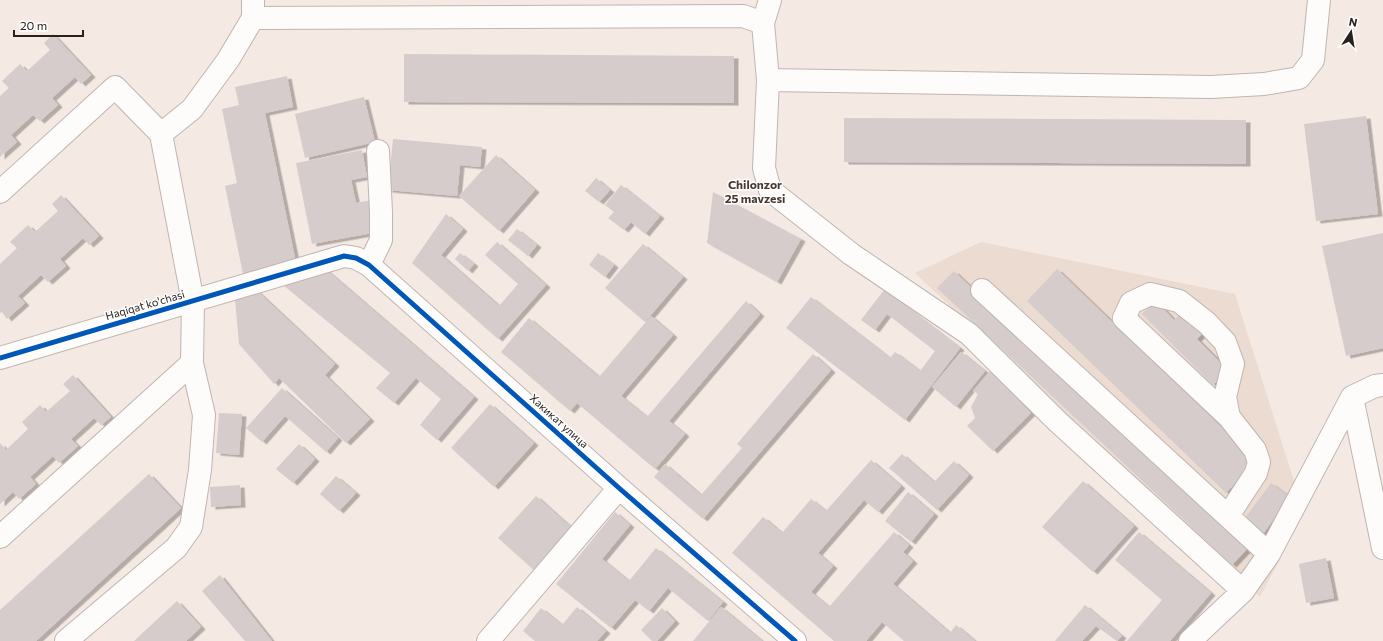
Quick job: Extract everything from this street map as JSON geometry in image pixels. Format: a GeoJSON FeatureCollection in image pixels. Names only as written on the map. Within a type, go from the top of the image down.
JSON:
{"type":"FeatureCollection","features":[{"type":"Feature","properties":{"kind":"street"},"geometry":{"type":"LineString","coordinates":[[770,0],[763,23],[768,80],[764,168],[770,190],[851,254],[969,334],[1058,422],[1243,591]]}},
{"type":"Feature","properties":{"kind":"street"},"geometry":{"type":"LineString","coordinates":[[768,80],[1211,87],[1264,84],[1299,78],[1314,60],[1319,0]]}},
{"type":"Feature","properties":{"kind":"street"},"geometry":{"type":"LineString","coordinates":[[162,134],[192,109],[228,60],[253,9],[743,16],[763,23]]}},
{"type":"Feature","properties":{"kind":"street"},"geometry":{"type":"LineString","coordinates":[[0,192],[115,87],[162,134],[193,302],[192,363],[204,415],[200,470],[191,527],[176,548],[66,641]]}},
{"type":"Feature","properties":{"kind":"street"},"geometry":{"type":"LineString","coordinates":[[369,265],[381,240],[378,151]]}},
{"type":"Feature","properties":{"kind":"street","name":"Хакикат улица"},"geometry":{"type":"LineString","coordinates":[[296,271],[344,256],[356,258],[369,265],[619,488],[795,641]]}},
{"type":"Feature","properties":{"kind":"street","name":"Haqiqat ko'chasi"},"geometry":{"type":"LineString","coordinates":[[0,358],[296,271]]}},
{"type":"Feature","properties":{"kind":"street"},"geometry":{"type":"LineString","coordinates":[[982,290],[1269,554]]}},
{"type":"Feature","properties":{"kind":"street"},"geometry":{"type":"LineString","coordinates":[[1228,516],[1256,473],[1259,462],[1255,450],[1229,417],[1124,318],[1131,303],[1150,294],[1179,302],[1207,323],[1225,342],[1233,364],[1226,397],[1229,417]]}},
{"type":"Feature","properties":{"kind":"street"},"geometry":{"type":"LineString","coordinates":[[0,537],[192,363]]}},
{"type":"Feature","properties":{"kind":"street"},"geometry":{"type":"LineString","coordinates":[[1190,641],[1243,591],[1269,554],[1352,397],[1375,386],[1383,385]]}},
{"type":"Feature","properties":{"kind":"street"},"geometry":{"type":"LineString","coordinates":[[1352,397],[1383,548]]}},
{"type":"Feature","properties":{"kind":"street"},"geometry":{"type":"LineString","coordinates":[[488,641],[619,488]]}},
{"type":"Feature","properties":{"kind":"shaded area"},"geometry":{"type":"Polygon","coordinates":[[[981,242],[1235,294],[1304,513],[1260,597],[915,273],[981,242]]]}},
{"type":"Feature","properties":{"kind":"building"},"geometry":{"type":"Polygon","coordinates":[[[53,34],[91,75],[81,84],[75,77],[52,98],[58,105],[40,121],[33,115],[11,135],[17,142],[0,157],[0,96],[9,88],[2,81],[20,64],[27,71],[50,50],[44,43],[53,34]]]}},
{"type":"Feature","properties":{"kind":"building"},"geometry":{"type":"Polygon","coordinates":[[[404,54],[734,56],[734,103],[404,102],[404,54]]]}},
{"type":"Feature","properties":{"kind":"building"},"geometry":{"type":"Polygon","coordinates":[[[287,76],[293,107],[265,113],[296,263],[243,274],[225,186],[237,183],[222,109],[239,105],[235,87],[287,76]]]}},
{"type":"Feature","properties":{"kind":"building"},"geometry":{"type":"Polygon","coordinates":[[[364,97],[375,142],[305,158],[295,114],[364,97]]]}},
{"type":"Feature","properties":{"kind":"building"},"geometry":{"type":"Polygon","coordinates":[[[1366,116],[1378,214],[1316,221],[1304,124],[1366,116]]]}},
{"type":"Feature","properties":{"kind":"building"},"geometry":{"type":"Polygon","coordinates":[[[844,118],[1246,120],[1246,164],[844,162],[844,118]]]}},
{"type":"Feature","properties":{"kind":"building"},"geometry":{"type":"Polygon","coordinates":[[[393,139],[482,147],[480,167],[460,165],[457,196],[388,190],[393,139]]]}},
{"type":"Feature","properties":{"kind":"building"},"geometry":{"type":"Polygon","coordinates":[[[362,150],[367,177],[351,180],[356,203],[372,200],[378,232],[312,244],[296,163],[362,150]]]}},
{"type":"Feature","properties":{"kind":"building"},"geometry":{"type":"Polygon","coordinates":[[[496,155],[535,190],[499,231],[459,196],[496,155]]]}},
{"type":"Feature","properties":{"kind":"building"},"geometry":{"type":"Polygon","coordinates":[[[596,178],[610,190],[599,202],[585,191],[596,178]]]}},
{"type":"Feature","properties":{"kind":"building"},"geometry":{"type":"Polygon","coordinates":[[[621,185],[660,216],[645,234],[631,222],[624,230],[608,218],[614,212],[605,205],[621,185]]]}},
{"type":"Feature","properties":{"kind":"building"},"geometry":{"type":"Polygon","coordinates":[[[713,192],[801,239],[777,282],[707,243],[713,192]]]}},
{"type":"Feature","properties":{"kind":"building"},"geometry":{"type":"Polygon","coordinates":[[[61,195],[99,236],[89,245],[83,238],[60,259],[66,266],[48,282],[41,275],[18,296],[25,303],[7,319],[2,312],[0,313],[0,264],[17,248],[10,242],[28,225],[35,232],[58,211],[52,204],[61,195]]]}},
{"type":"Feature","properties":{"kind":"building"},"geometry":{"type":"Polygon","coordinates":[[[446,214],[463,229],[441,255],[499,306],[518,284],[485,255],[497,242],[546,285],[498,339],[412,263],[446,214]]]}},
{"type":"Feature","properties":{"kind":"building"},"geometry":{"type":"Polygon","coordinates":[[[517,229],[537,245],[528,256],[508,240],[517,229]]]}},
{"type":"Feature","properties":{"kind":"building"},"geometry":{"type":"Polygon","coordinates":[[[1383,233],[1383,348],[1346,356],[1322,246],[1383,233]]]}},
{"type":"Feature","properties":{"kind":"building"},"geometry":{"type":"Polygon","coordinates":[[[643,244],[683,277],[645,322],[605,288],[643,244]]]}},
{"type":"Feature","properties":{"kind":"building"},"geometry":{"type":"Polygon","coordinates":[[[460,253],[474,264],[468,271],[455,259],[460,253]]]}},
{"type":"Feature","properties":{"kind":"building"},"geometry":{"type":"Polygon","coordinates":[[[598,253],[614,265],[605,277],[589,265],[598,253]]]}},
{"type":"Feature","properties":{"kind":"building"},"geometry":{"type":"Polygon","coordinates":[[[323,267],[474,397],[437,440],[420,425],[441,399],[416,378],[394,403],[376,388],[390,373],[283,285],[323,267]]]}},
{"type":"Feature","properties":{"kind":"building"},"geometry":{"type":"Polygon","coordinates":[[[1057,269],[1257,461],[1226,493],[1027,301],[1057,269]]]}},
{"type":"Feature","properties":{"kind":"building"},"geometry":{"type":"Polygon","coordinates":[[[954,271],[1248,548],[1232,565],[937,288],[954,271]]]}},
{"type":"Feature","properties":{"kind":"building"},"geometry":{"type":"Polygon","coordinates":[[[256,290],[335,364],[325,375],[370,419],[346,443],[279,378],[274,384],[239,344],[235,300],[256,290]]]}},
{"type":"Feature","properties":{"kind":"building"},"geometry":{"type":"Polygon","coordinates":[[[884,290],[960,348],[905,420],[786,328],[811,297],[890,358],[895,352],[920,371],[935,351],[887,314],[875,330],[861,320],[884,290]]]}},
{"type":"Feature","properties":{"kind":"building"},"geometry":{"type":"Polygon","coordinates":[[[1155,300],[1174,320],[1184,310],[1205,331],[1197,339],[1228,370],[1213,385],[1142,314],[1155,300]]]}},
{"type":"Feature","properties":{"kind":"building"},"geometry":{"type":"Polygon","coordinates":[[[746,301],[760,314],[669,421],[685,434],[655,469],[577,403],[570,411],[501,352],[529,318],[599,377],[651,316],[673,335],[621,396],[647,417],[746,301]]]}},
{"type":"Feature","properties":{"kind":"building"},"geometry":{"type":"Polygon","coordinates":[[[961,352],[985,371],[956,407],[932,387],[961,352]]]}},
{"type":"Feature","properties":{"kind":"building"},"geometry":{"type":"Polygon","coordinates":[[[813,354],[831,370],[703,519],[654,477],[665,464],[701,495],[742,448],[737,444],[813,354]]]}},
{"type":"Feature","properties":{"kind":"building"},"geometry":{"type":"Polygon","coordinates":[[[990,371],[1031,413],[993,451],[967,426],[975,418],[971,407],[978,394],[973,391],[990,371]]]}},
{"type":"Feature","properties":{"kind":"building"},"geometry":{"type":"Polygon","coordinates":[[[73,375],[111,417],[101,425],[94,418],[71,439],[78,446],[59,463],[53,456],[30,477],[36,484],[19,499],[13,492],[0,504],[0,443],[6,450],[28,429],[22,422],[40,405],[46,412],[70,391],[63,384],[73,375]]]}},
{"type":"Feature","properties":{"kind":"building"},"geometry":{"type":"Polygon","coordinates":[[[282,388],[338,438],[326,452],[285,416],[262,442],[246,428],[282,388]]]}},
{"type":"Feature","properties":{"kind":"building"},"geometry":{"type":"Polygon","coordinates":[[[490,404],[534,443],[494,487],[451,448],[490,404]]]}},
{"type":"Feature","properties":{"kind":"building"},"geometry":{"type":"Polygon","coordinates":[[[219,413],[242,414],[239,455],[216,453],[219,413]]]}},
{"type":"Feature","properties":{"kind":"building"},"geometry":{"type":"Polygon","coordinates":[[[299,444],[315,459],[293,483],[276,469],[299,444]]]}},
{"type":"Feature","properties":{"kind":"building"},"geometry":{"type":"Polygon","coordinates":[[[902,454],[934,482],[954,461],[969,475],[937,510],[889,468],[902,454]]]}},
{"type":"Feature","properties":{"kind":"building"},"geometry":{"type":"Polygon","coordinates":[[[871,460],[901,486],[878,512],[864,500],[818,553],[833,566],[811,592],[829,607],[894,532],[909,545],[903,552],[913,561],[893,584],[950,633],[956,625],[975,641],[904,641],[882,622],[866,641],[834,641],[732,553],[763,517],[782,533],[811,499],[826,511],[871,460]]]}},
{"type":"Feature","properties":{"kind":"building"},"geometry":{"type":"Polygon","coordinates":[[[149,474],[181,508],[36,641],[0,641],[0,610],[149,474]]]}},
{"type":"Feature","properties":{"kind":"building"},"geometry":{"type":"Polygon","coordinates":[[[336,476],[356,493],[339,511],[320,494],[336,476]]]}},
{"type":"Feature","properties":{"kind":"building"},"geometry":{"type":"Polygon","coordinates":[[[1083,481],[1134,526],[1093,572],[1042,527],[1083,481]]]}},
{"type":"Feature","properties":{"kind":"building"},"geometry":{"type":"Polygon","coordinates":[[[1271,483],[1290,497],[1261,537],[1242,522],[1271,483]]]}},
{"type":"Feature","properties":{"kind":"building"},"geometry":{"type":"Polygon","coordinates":[[[240,485],[241,505],[211,507],[210,487],[240,485]]]}},
{"type":"Feature","properties":{"kind":"building"},"geometry":{"type":"Polygon","coordinates":[[[908,492],[934,514],[911,542],[885,521],[908,492]]]}},
{"type":"Feature","properties":{"kind":"building"},"geometry":{"type":"Polygon","coordinates":[[[536,496],[575,531],[537,573],[498,538],[536,496]]]}},
{"type":"Feature","properties":{"kind":"building"},"geometry":{"type":"Polygon","coordinates":[[[615,512],[630,525],[602,559],[629,581],[656,548],[723,602],[708,621],[668,588],[649,611],[635,600],[611,628],[556,584],[615,512]]]}},
{"type":"Feature","properties":{"kind":"building"},"geometry":{"type":"Polygon","coordinates":[[[1139,532],[1211,593],[1170,641],[1127,641],[1162,600],[1115,560],[1139,532]]]}},
{"type":"Feature","properties":{"kind":"building"},"geometry":{"type":"Polygon","coordinates":[[[1326,558],[1334,598],[1306,603],[1299,564],[1326,558]]]}},
{"type":"Feature","properties":{"kind":"building"},"geometry":{"type":"Polygon","coordinates":[[[220,575],[272,641],[245,641],[202,591],[220,575]]]}},
{"type":"Feature","properties":{"kind":"building"},"geometry":{"type":"Polygon","coordinates":[[[177,601],[201,627],[186,641],[134,641],[177,601]]]}},
{"type":"Feature","properties":{"kind":"building"},"geometry":{"type":"Polygon","coordinates":[[[1085,605],[1122,636],[1117,641],[1096,626],[1082,641],[1055,641],[1085,605]]]}},
{"type":"Feature","properties":{"kind":"building"},"geometry":{"type":"Polygon","coordinates":[[[577,607],[606,631],[597,641],[535,641],[523,631],[541,608],[562,625],[577,607]]]}},
{"type":"Feature","properties":{"kind":"building"},"geometry":{"type":"Polygon","coordinates":[[[721,607],[762,641],[693,641],[721,607]]]}},
{"type":"Feature","properties":{"kind":"building"},"geometry":{"type":"Polygon","coordinates":[[[662,608],[675,621],[657,641],[652,641],[641,630],[662,608]]]}},
{"type":"Feature","properties":{"kind":"cycle path"},"geometry":{"type":"LineString","coordinates":[[0,358],[344,256],[356,258],[369,265],[619,488],[795,641]]}},
{"type":"Feature","properties":{"kind":"district","name":"Chilonzor 25 mavzesi"},"geometry":{"type":"Point","coordinates":[755,192]}}]}
